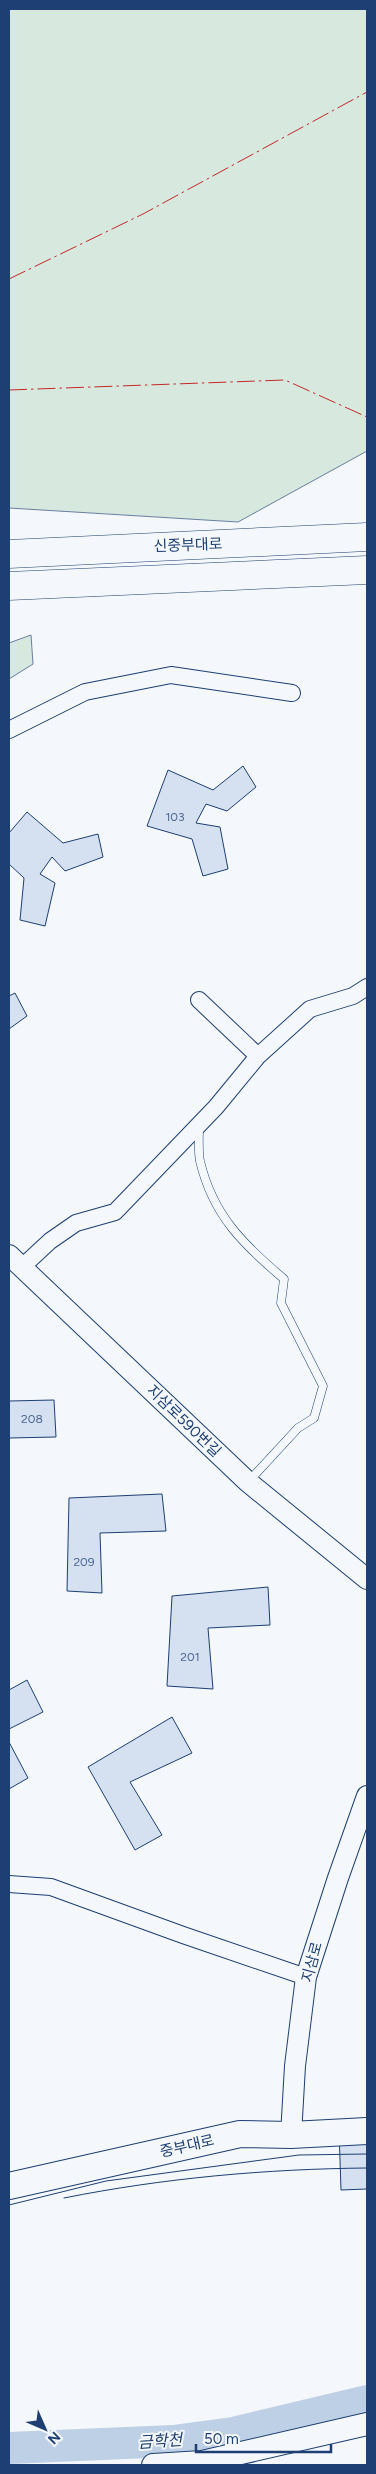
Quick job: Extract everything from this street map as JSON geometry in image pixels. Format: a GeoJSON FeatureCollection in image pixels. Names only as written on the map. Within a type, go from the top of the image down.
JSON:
{"type":"FeatureCollection","features":[{"type":"Feature","properties":{"kind":"highway","name":"신중부대로"},"geometry":{"type":"LineString","coordinates":[[9,554],[367,538]]}},
{"type":"Feature","properties":{"kind":"highway"},"geometry":{"type":"LineString","coordinates":[[9,586],[366,570]]}},
{"type":"Feature","properties":{"kind":"main road","name":"중부대로"},"geometry":{"type":"LineString","coordinates":[[9,2186],[240,2134],[292,2135],[367,2131]]}},
{"type":"Feature","properties":{"kind":"main road"},"geometry":{"type":"LineString","coordinates":[[153,2465],[204,2464],[367,2424]]}},
{"type":"Feature","properties":{"kind":"street"},"geometry":{"type":"LineString","coordinates":[[9,730],[85,692],[171,675],[292,693]]}},
{"type":"Feature","properties":{"kind":"street"},"geometry":{"type":"LineString","coordinates":[[16,1261],[76,1222],[115,1212],[198,1126],[258,1056],[310,1009],[354,996],[367,987]]}},
{"type":"Feature","properties":{"kind":"street"},"geometry":{"type":"LineString","coordinates":[[199,1000],[258,1056]]}},
{"type":"Feature","properties":{"kind":"street","name":"지삼로590번길"},"geometry":{"type":"LineString","coordinates":[[16,1261],[248,1482],[367,1579]]}},
{"type":"Feature","properties":{"kind":"street","name":"지삼로"},"geometry":{"type":"LineString","coordinates":[[292,2135],[295,2066],[306,1977],[367,1796]]}},
{"type":"Feature","properties":{"kind":"street"},"geometry":{"type":"LineString","coordinates":[[9,1884],[51,1887],[183,1936],[306,1977]]}},
{"type":"Feature","properties":{"kind":"lane"},"geometry":{"type":"LineString","coordinates":[[198,1126],[200,1160],[215,1205],[246,1247],[284,1279],[281,1303],[323,1386],[314,1418],[298,1428],[248,1482]]}},
{"type":"Feature","properties":{"kind":"shaded area"},"geometry":{"type":"Polygon","coordinates":[[[9,9],[367,9],[367,451],[238,522],[9,508],[9,9]]]}},
{"type":"Feature","properties":{"kind":"shaded area"},"geometry":{"type":"Polygon","coordinates":[[[31,635],[33,664],[9,679],[9,643],[31,635]]]}},
{"type":"Feature","properties":{"kind":"building"},"geometry":{"type":"Polygon","coordinates":[[[243,766],[256,787],[227,811],[206,804],[196,823],[220,827],[228,869],[203,876],[192,839],[147,826],[168,770],[213,790],[243,766]]]}},
{"type":"Feature","properties":{"kind":"building"},"geometry":{"type":"Polygon","coordinates":[[[27,812],[63,843],[98,834],[103,857],[65,871],[52,857],[40,874],[55,883],[45,926],[20,920],[24,878],[9,864],[9,833],[27,812]]]}},
{"type":"Feature","properties":{"kind":"building"},"geometry":{"type":"Polygon","coordinates":[[[15,993],[27,1016],[9,1029],[9,996],[15,993]]]}},
{"type":"Feature","properties":{"kind":"building"},"geometry":{"type":"Polygon","coordinates":[[[54,1400],[56,1437],[9,1438],[9,1401],[54,1400]]]}},
{"type":"Feature","properties":{"kind":"building"},"geometry":{"type":"Polygon","coordinates":[[[162,1494],[166,1531],[100,1533],[102,1593],[67,1591],[69,1498],[162,1494]]]}},
{"type":"Feature","properties":{"kind":"building"},"geometry":{"type":"Polygon","coordinates":[[[268,1587],[270,1625],[208,1628],[213,1689],[167,1686],[172,1596],[268,1587]]]}},
{"type":"Feature","properties":{"kind":"building"},"geometry":{"type":"Polygon","coordinates":[[[27,1680],[43,1712],[9,1729],[9,1690],[27,1680]]]}},
{"type":"Feature","properties":{"kind":"building"},"geometry":{"type":"Polygon","coordinates":[[[172,1717],[192,1753],[130,1782],[162,1835],[135,1850],[88,1767],[172,1717]]]}},
{"type":"Feature","properties":{"kind":"building"},"geometry":{"type":"Polygon","coordinates":[[[9,1742],[28,1778],[9,1789],[9,1742]]]}},
{"type":"Feature","properties":{"kind":"building"},"geometry":{"type":"Polygon","coordinates":[[[367,2129],[367,2189],[341,2190],[339,2130],[367,2129]]]}},
{"type":"Feature","properties":{"kind":"waterway","name":"금학천"},"geometry":{"type":"LineString","coordinates":[[9,2448],[173,2441],[233,2433],[367,2401]]}},
{"type":"Feature","properties":{"kind":"tram line"},"geometry":{"type":"LineString","coordinates":[[9,2205],[106,2181],[299,2155],[367,2154]]}},
{"type":"Feature","properties":{"kind":"tram line"},"geometry":{"type":"LineString","coordinates":[[64,2198],[139,2185],[215,2176],[291,2170],[367,2168]]}},
{"type":"Feature","properties":{"kind":"power"},"geometry":{"type":"LineString","coordinates":[[9,279],[143,214],[367,92]]}},
{"type":"Feature","properties":{"kind":"power"},"geometry":{"type":"LineString","coordinates":[[9,390],[285,380],[367,417]]}}]}
